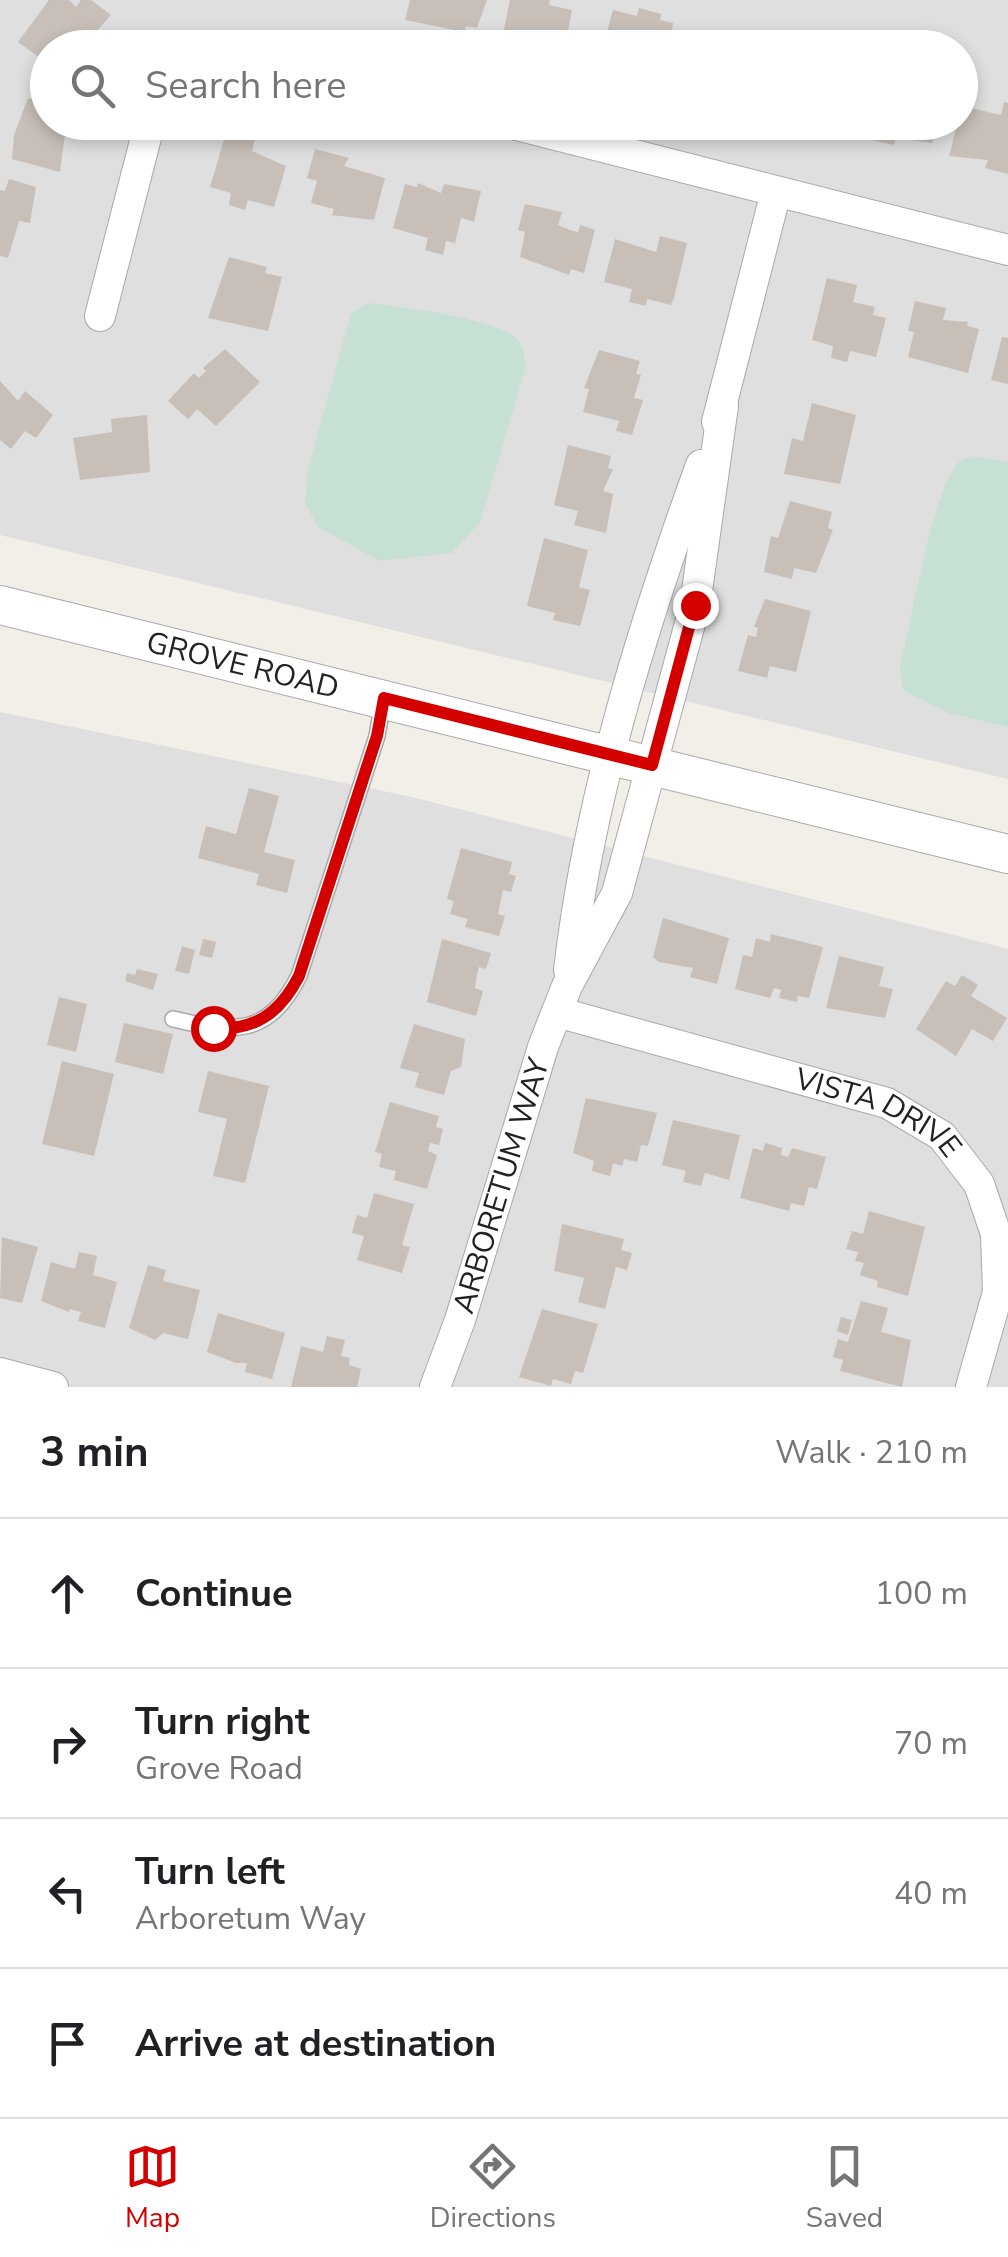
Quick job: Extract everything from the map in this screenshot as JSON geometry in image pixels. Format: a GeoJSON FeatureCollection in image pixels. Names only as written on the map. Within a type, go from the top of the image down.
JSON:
{"type":"FeatureCollection","features":[{"type":"Feature","properties":{"kind":"street"},"geometry":{"type":"LineString","coordinates":[[100,316],[145,140]]}},
{"type":"Feature","properties":{"kind":"street"},"geometry":{"type":"LineString","coordinates":[[575,140],[1008,250]]}},
{"type":"Feature","properties":{"kind":"street","name":"ARBORETUM WAY"},"geometry":{"type":"LineString","coordinates":[[435,1387],[562,999],[616,892],[695,605],[723,406],[776,192]]}},
{"type":"Feature","properties":{"kind":"street","name":"ARBORETUM WAY"},"geometry":{"type":"LineString","coordinates":[[562,999],[579,879],[652,600],[723,406]]}},
{"type":"Feature","properties":{"kind":"street","name":"GROVE ROAD"},"geometry":{"type":"LineString","coordinates":[[0,605],[1008,854]]}},
{"type":"Feature","properties":{"kind":"street","name":"VISTA DRIVE"},"geometry":{"type":"LineString","coordinates":[[562,999],[888,1102],[942,1136],[979,1184],[996,1234],[998,1292],[971,1387]]}},
{"type":"Feature","properties":{"kind":"street"},"geometry":{"type":"LineString","coordinates":[[0,1373],[54,1387]]}},
{"type":"Feature","properties":{"kind":"lane"},"geometry":{"type":"LineString","coordinates":[[174,1020],[241,1030],[268,1017],[288,998],[299,976],[371,755],[384,698]]}},
{"type":"Feature","properties":{"kind":"shaded area"},"geometry":{"type":"Polygon","coordinates":[[[0,0],[1008,0],[1008,779],[0,535],[0,0]]]}},
{"type":"Feature","properties":{"kind":"shaded area"},"geometry":{"type":"Polygon","coordinates":[[[0,712],[412,797],[1008,949],[1008,1387],[0,1387],[0,712]]]}},
{"type":"Feature","properties":{"kind":"green space"},"geometry":{"type":"Polygon","coordinates":[[[368,303],[484,323],[512,335],[522,346],[525,370],[480,522],[452,553],[380,561],[318,527],[305,503],[308,469],[351,313],[368,303]]]}},
{"type":"Feature","properties":{"kind":"green space"},"geometry":{"type":"Polygon","coordinates":[[[975,456],[1008,462],[1008,727],[949,713],[903,690],[900,667],[938,505],[957,464],[975,456]]]}},
{"type":"Feature","properties":{"kind":"building"},"geometry":{"type":"Polygon","coordinates":[[[49,0],[69,0],[76,7],[81,0],[91,0],[111,15],[98,30],[30,30],[30,51],[18,42],[49,0]]]}},
{"type":"Feature","properties":{"kind":"building"},"geometry":{"type":"Polygon","coordinates":[[[410,0],[487,0],[477,28],[454,30],[405,20],[410,0]]]}},
{"type":"Feature","properties":{"kind":"building"},"geometry":{"type":"Polygon","coordinates":[[[510,0],[550,0],[549,5],[572,10],[568,30],[504,30],[510,0]]]}},
{"type":"Feature","properties":{"kind":"building"},"geometry":{"type":"Polygon","coordinates":[[[639,8],[661,14],[660,20],[673,23],[672,30],[607,30],[613,10],[637,16],[639,8]]]}},
{"type":"Feature","properties":{"kind":"building"},"geometry":{"type":"Polygon","coordinates":[[[30,98],[30,140],[64,140],[60,172],[12,159],[14,135],[30,98]]]}},
{"type":"Feature","properties":{"kind":"building"},"geometry":{"type":"Polygon","coordinates":[[[1004,102],[1008,103],[1008,174],[985,168],[988,160],[949,156],[953,140],[978,140],[978,110],[1001,115],[1004,102]]]}},
{"type":"Feature","properties":{"kind":"building"},"geometry":{"type":"Polygon","coordinates":[[[224,140],[255,140],[252,151],[286,166],[274,207],[248,200],[245,210],[229,205],[231,193],[210,187],[224,140]]]}},
{"type":"Feature","properties":{"kind":"building"},"geometry":{"type":"Polygon","coordinates":[[[315,149],[349,158],[344,166],[385,178],[374,220],[332,215],[334,209],[311,203],[317,181],[307,178],[315,149]]]}},
{"type":"Feature","properties":{"kind":"building"},"geometry":{"type":"Polygon","coordinates":[[[9,179],[36,187],[30,223],[19,221],[8,258],[0,256],[0,190],[5,191],[9,179]]]}},
{"type":"Feature","properties":{"kind":"building"},"geometry":{"type":"Polygon","coordinates":[[[418,183],[441,193],[444,184],[481,191],[474,222],[461,218],[455,243],[446,241],[443,255],[425,250],[428,238],[393,228],[405,184],[417,187],[418,183]]]}},
{"type":"Feature","properties":{"kind":"building"},"geometry":{"type":"Polygon","coordinates":[[[525,204],[562,212],[558,225],[570,230],[578,232],[580,225],[595,230],[584,273],[571,269],[569,275],[520,257],[525,232],[518,230],[525,204]]]}},
{"type":"Feature","properties":{"kind":"building"},"geometry":{"type":"Polygon","coordinates":[[[660,236],[687,243],[671,305],[647,299],[646,306],[629,302],[632,289],[604,282],[615,239],[656,252],[660,236]]]}},
{"type":"Feature","properties":{"kind":"building"},"geometry":{"type":"Polygon","coordinates":[[[229,257],[267,267],[265,273],[282,277],[268,331],[208,318],[229,257]]]}},
{"type":"Feature","properties":{"kind":"building"},"geometry":{"type":"Polygon","coordinates":[[[827,278],[857,285],[853,302],[875,307],[873,315],[886,318],[876,357],[850,351],[847,362],[831,358],[833,346],[812,340],[827,278]]]}},
{"type":"Feature","properties":{"kind":"building"},"geometry":{"type":"Polygon","coordinates":[[[915,301],[946,308],[943,320],[968,322],[967,326],[979,329],[968,373],[908,357],[914,332],[908,331],[915,301]]]}},
{"type":"Feature","properties":{"kind":"building"},"geometry":{"type":"Polygon","coordinates":[[[1002,337],[1008,338],[1008,384],[991,380],[1002,337]]]}},
{"type":"Feature","properties":{"kind":"building"},"geometry":{"type":"Polygon","coordinates":[[[225,349],[260,382],[216,426],[197,409],[188,419],[168,401],[194,373],[199,378],[206,371],[203,368],[225,349]]]}},
{"type":"Feature","properties":{"kind":"building"},"geometry":{"type":"Polygon","coordinates":[[[599,350],[640,361],[636,374],[641,375],[634,398],[643,400],[632,435],[616,431],[619,421],[583,412],[589,389],[584,388],[599,350]]]}},
{"type":"Feature","properties":{"kind":"building"},"geometry":{"type":"Polygon","coordinates":[[[0,381],[18,401],[25,391],[53,415],[36,438],[25,431],[11,449],[0,440],[0,381]]]}},
{"type":"Feature","properties":{"kind":"building"},"geometry":{"type":"Polygon","coordinates":[[[812,403],[856,415],[840,484],[784,474],[792,438],[803,441],[812,403]]]}},
{"type":"Feature","properties":{"kind":"building"},"geometry":{"type":"Polygon","coordinates":[[[147,415],[150,472],[80,480],[73,438],[112,432],[111,419],[147,415]]]}},
{"type":"Feature","properties":{"kind":"building"},"geometry":{"type":"Polygon","coordinates":[[[568,445],[611,456],[608,468],[613,469],[603,491],[613,494],[606,533],[574,525],[578,511],[554,505],[568,445]]]}},
{"type":"Feature","properties":{"kind":"building"},"geometry":{"type":"Polygon","coordinates":[[[790,501],[832,512],[828,528],[833,530],[816,573],[794,568],[792,579],[764,572],[771,536],[778,538],[790,501]]]}},
{"type":"Feature","properties":{"kind":"building"},"geometry":{"type":"Polygon","coordinates":[[[544,538],[588,550],[579,587],[590,590],[580,626],[553,620],[555,613],[527,606],[544,538]]]}},
{"type":"Feature","properties":{"kind":"building"},"geometry":{"type":"Polygon","coordinates":[[[765,599],[811,611],[796,672],[770,666],[767,678],[738,671],[748,635],[756,637],[758,628],[754,627],[765,599]]]}},
{"type":"Feature","properties":{"kind":"building"},"geometry":{"type":"Polygon","coordinates":[[[249,788],[279,796],[264,852],[295,860],[287,893],[256,885],[259,874],[198,858],[206,826],[236,834],[249,788]]]}},
{"type":"Feature","properties":{"kind":"building"},"geometry":{"type":"Polygon","coordinates":[[[461,848],[512,862],[509,874],[516,876],[511,892],[503,890],[498,914],[505,916],[499,936],[465,927],[468,919],[450,914],[454,901],[447,899],[461,848]]]}},
{"type":"Feature","properties":{"kind":"building"},"geometry":{"type":"Polygon","coordinates":[[[663,918],[729,938],[717,984],[690,977],[693,968],[659,962],[653,957],[663,918]]]}},
{"type":"Feature","properties":{"kind":"building"},"geometry":{"type":"Polygon","coordinates":[[[771,934],[823,947],[809,998],[798,996],[797,1002],[779,998],[781,990],[774,988],[770,998],[735,989],[743,955],[752,957],[756,938],[770,942],[771,934]]]}},
{"type":"Feature","properties":{"kind":"building"},"geometry":{"type":"Polygon","coordinates":[[[203,939],[216,942],[212,958],[199,955],[203,939]]]}},
{"type":"Feature","properties":{"kind":"building"},"geometry":{"type":"Polygon","coordinates":[[[442,939],[491,953],[486,969],[479,967],[477,974],[475,988],[483,991],[476,1016],[427,1002],[442,939]]]}},
{"type":"Feature","properties":{"kind":"building"},"geometry":{"type":"Polygon","coordinates":[[[182,946],[195,950],[189,974],[175,971],[182,946]]]}},
{"type":"Feature","properties":{"kind":"building"},"geometry":{"type":"Polygon","coordinates":[[[839,956],[884,967],[879,986],[893,989],[885,1018],[826,1008],[839,956]]]}},
{"type":"Feature","properties":{"kind":"building"},"geometry":{"type":"Polygon","coordinates":[[[137,969],[158,974],[153,990],[125,981],[127,973],[135,975],[137,969]]]}},
{"type":"Feature","properties":{"kind":"building"},"geometry":{"type":"Polygon","coordinates":[[[962,975],[978,985],[971,996],[1007,1018],[993,1041],[972,1029],[956,1056],[916,1029],[946,981],[955,986],[962,975]]]}},
{"type":"Feature","properties":{"kind":"building"},"geometry":{"type":"Polygon","coordinates":[[[59,997],[87,1004],[76,1052],[47,1045],[59,997]]]}},
{"type":"Feature","properties":{"kind":"building"},"geometry":{"type":"Polygon","coordinates":[[[124,1023],[173,1034],[163,1074],[115,1062],[124,1023]]]}},
{"type":"Feature","properties":{"kind":"building"},"geometry":{"type":"Polygon","coordinates":[[[414,1024],[465,1039],[461,1067],[451,1071],[444,1095],[415,1087],[419,1073],[400,1068],[414,1024]]]}},
{"type":"Feature","properties":{"kind":"building"},"geometry":{"type":"Polygon","coordinates":[[[62,1061],[114,1074],[94,1156],[42,1144],[62,1061]]]}},
{"type":"Feature","properties":{"kind":"building"},"geometry":{"type":"Polygon","coordinates":[[[208,1071],[269,1086],[245,1183],[213,1176],[227,1119],[198,1112],[208,1071]]]}},
{"type":"Feature","properties":{"kind":"building"},"geometry":{"type":"Polygon","coordinates":[[[586,1098],[657,1113],[648,1146],[641,1145],[637,1162],[624,1159],[622,1166],[613,1163],[610,1176],[592,1171],[594,1161],[573,1153],[586,1098]]]}},
{"type":"Feature","properties":{"kind":"building"},"geometry":{"type":"Polygon","coordinates":[[[390,1102],[439,1116],[436,1127],[443,1129],[439,1145],[430,1143],[428,1151],[437,1155],[427,1189],[394,1180],[396,1171],[379,1167],[382,1154],[375,1152],[390,1102]]]}},
{"type":"Feature","properties":{"kind":"building"},"geometry":{"type":"Polygon","coordinates":[[[673,1120],[740,1135],[729,1180],[705,1173],[701,1186],[683,1182],[686,1171],[662,1165],[673,1120]]]}},
{"type":"Feature","properties":{"kind":"building"},"geometry":{"type":"Polygon","coordinates":[[[765,1143],[782,1148],[781,1155],[788,1157],[792,1148],[826,1157],[817,1189],[809,1187],[804,1206],[791,1203],[789,1211],[740,1198],[753,1148],[763,1151],[765,1143]]]}},
{"type":"Feature","properties":{"kind":"building"},"geometry":{"type":"Polygon","coordinates":[[[374,1193],[414,1204],[402,1245],[410,1247],[402,1273],[357,1260],[364,1236],[352,1233],[357,1215],[367,1218],[374,1193]]]}},
{"type":"Feature","properties":{"kind":"building"},"geometry":{"type":"Polygon","coordinates":[[[869,1211],[925,1227],[908,1296],[877,1287],[878,1281],[860,1275],[864,1263],[855,1261],[858,1252],[846,1249],[852,1231],[863,1234],[869,1211]]]}},
{"type":"Feature","properties":{"kind":"building"},"geometry":{"type":"Polygon","coordinates":[[[562,1224],[624,1239],[621,1250],[632,1253],[627,1270],[616,1267],[605,1309],[578,1302],[584,1278],[554,1271],[562,1224]]]}},
{"type":"Feature","properties":{"kind":"building"},"geometry":{"type":"Polygon","coordinates":[[[2,1237],[38,1247],[22,1303],[0,1298],[2,1237]]]}},
{"type":"Feature","properties":{"kind":"building"},"geometry":{"type":"Polygon","coordinates":[[[79,1252],[97,1256],[93,1275],[117,1282],[105,1328],[78,1321],[81,1312],[69,1312],[41,1301],[51,1262],[75,1269],[79,1252]]]}},
{"type":"Feature","properties":{"kind":"building"},"geometry":{"type":"Polygon","coordinates":[[[148,1265],[166,1270],[163,1281],[200,1290],[188,1339],[163,1333],[155,1340],[129,1328],[148,1265]]]}},
{"type":"Feature","properties":{"kind":"building"},"geometry":{"type":"Polygon","coordinates":[[[861,1301],[888,1308],[881,1332],[911,1340],[902,1387],[840,1371],[843,1360],[833,1357],[838,1339],[848,1342],[861,1301]]]}},
{"type":"Feature","properties":{"kind":"building"},"geometry":{"type":"Polygon","coordinates":[[[542,1309],[598,1324],[583,1373],[575,1371],[571,1384],[553,1379],[551,1386],[519,1377],[542,1309]]]}},
{"type":"Feature","properties":{"kind":"building"},"geometry":{"type":"Polygon","coordinates":[[[218,1313],[285,1333],[272,1379],[245,1372],[247,1363],[207,1352],[218,1313]]]}},
{"type":"Feature","properties":{"kind":"building"},"geometry":{"type":"Polygon","coordinates":[[[841,1317],[852,1320],[848,1335],[837,1331],[841,1317]]]}},
{"type":"Feature","properties":{"kind":"building"},"geometry":{"type":"Polygon","coordinates":[[[327,1336],[345,1340],[341,1356],[350,1358],[349,1365],[361,1369],[357,1387],[291,1387],[301,1346],[323,1352],[327,1336]]]}},
{"type":"Feature","properties":{"kind":"route"},"geometry":{"type":"LineString","coordinates":[[213,1028],[241,1030],[268,1017],[288,998],[299,976],[377,736],[384,698],[652,765],[695,605]]}}]}
